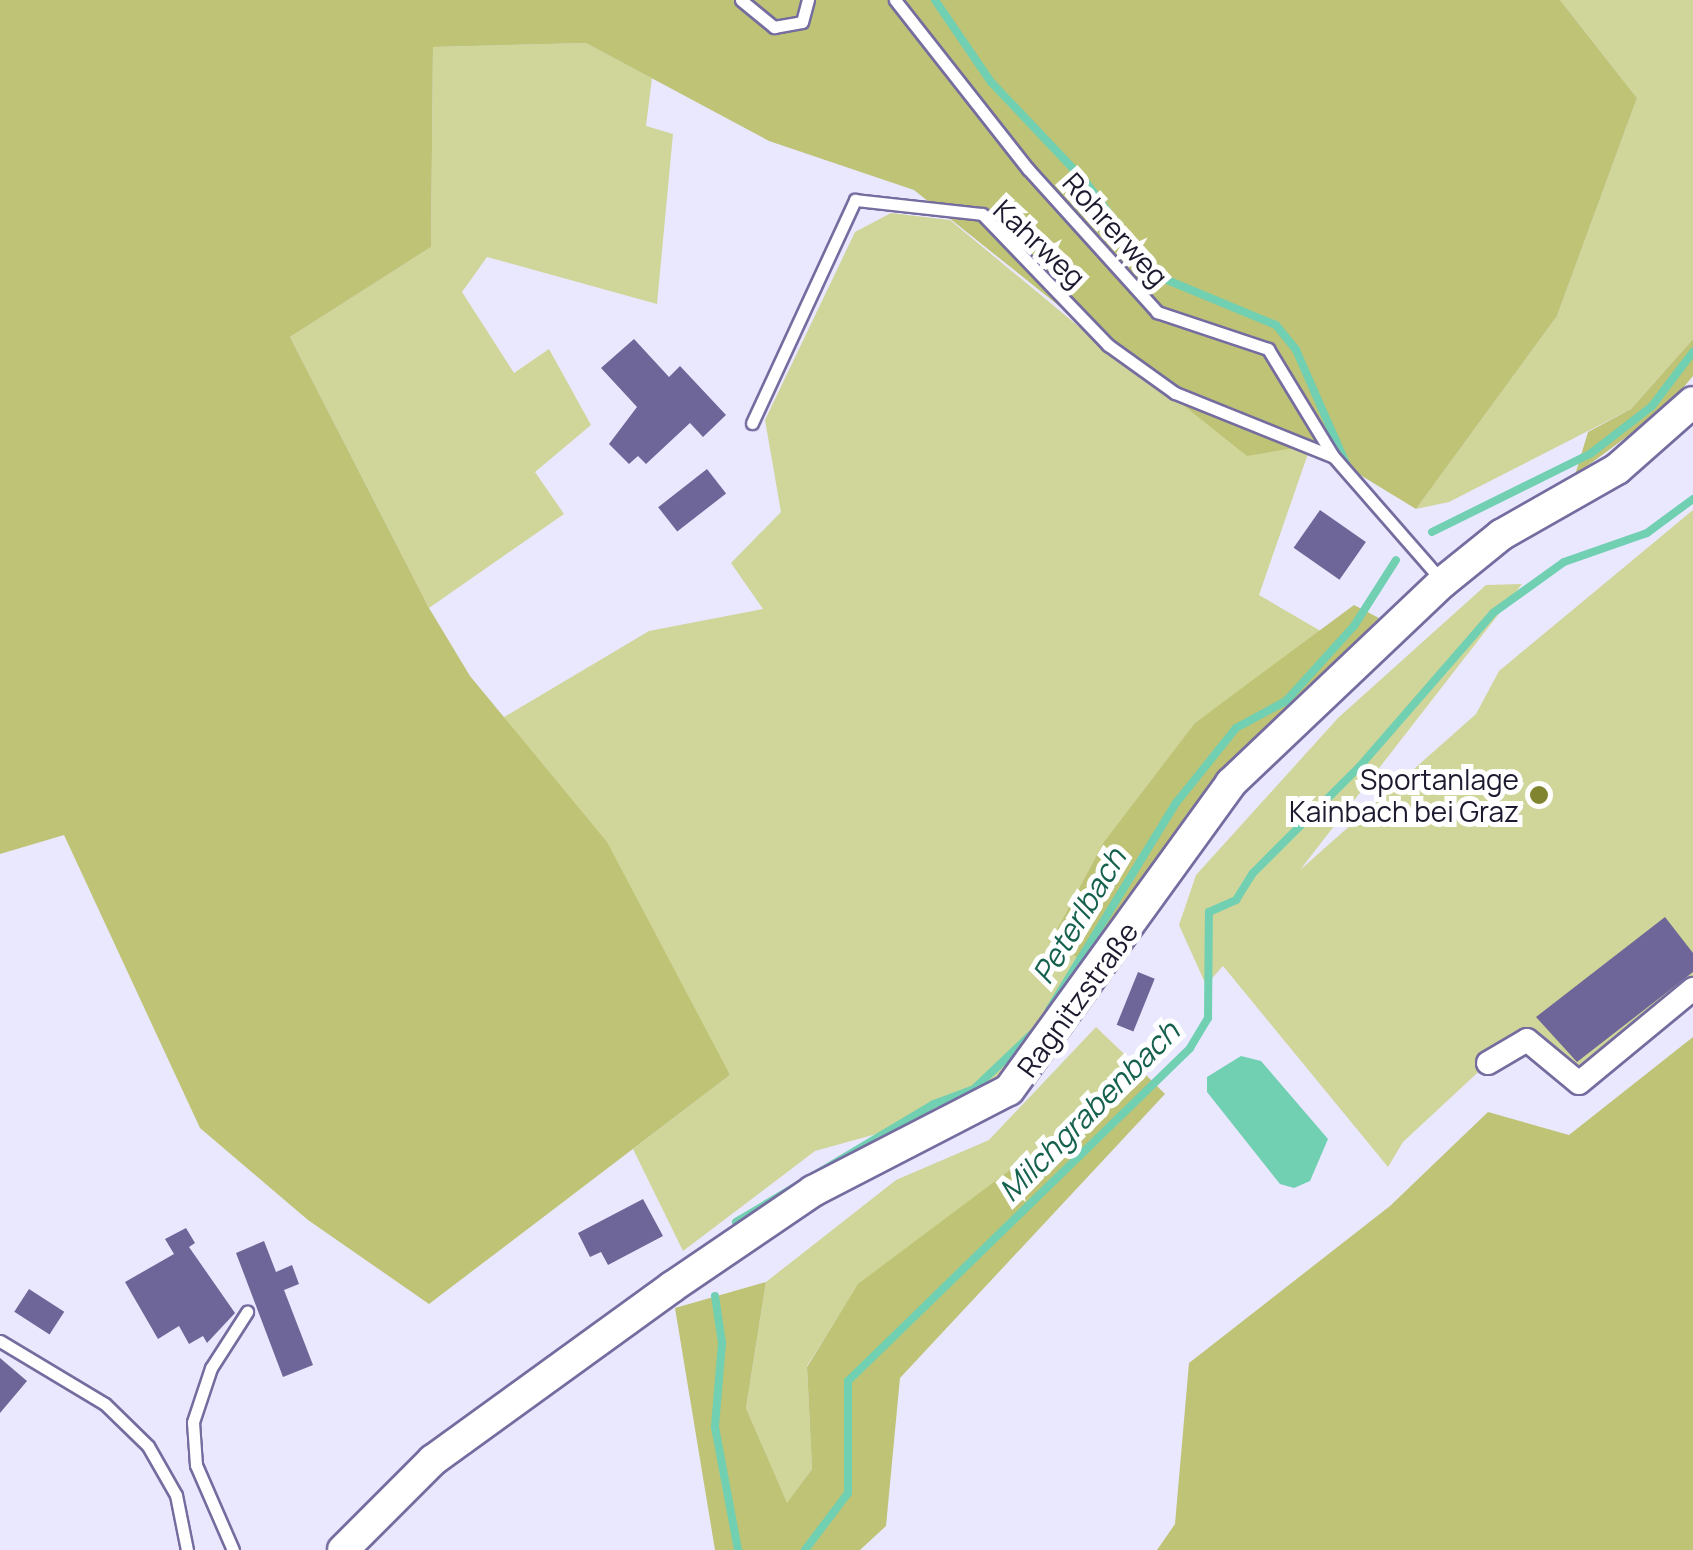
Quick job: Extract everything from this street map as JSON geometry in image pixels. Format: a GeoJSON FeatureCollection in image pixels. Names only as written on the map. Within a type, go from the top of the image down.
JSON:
{"type":"FeatureCollection","features":[{"type":"Feature","properties":{"kind":"main road","name":"Ragnitzstraße"},"geometry":{"type":"LineString","coordinates":[[342,1550],[433,1460],[672,1287],[813,1191],[1009,1090],[1231,783],[1443,582],[1501,535],[1617,469],[1693,402]]}},
{"type":"Feature","properties":{"kind":"street"},"geometry":{"type":"LineString","coordinates":[[1488,1063],[1527,1040],[1578,1082],[1693,989]]}},
{"type":"Feature","properties":{"kind":"lane"},"geometry":{"type":"LineString","coordinates":[[741,0],[774,27],[802,22],[808,0]]}},
{"type":"Feature","properties":{"kind":"lane","name":"Rohrerweg"},"geometry":{"type":"LineString","coordinates":[[895,0],[1028,169],[1158,312],[1268,349],[1333,456],[1443,582]]}},
{"type":"Feature","properties":{"kind":"lane","name":"Kahrweg"},"geometry":{"type":"LineString","coordinates":[[752,423],[856,200],[982,214],[1108,344],[1175,393],[1333,456]]}},
{"type":"Feature","properties":{"kind":"lane"},"geometry":{"type":"LineString","coordinates":[[234,1550],[196,1465],[192,1422],[210,1368],[247,1312]]}},
{"type":"Feature","properties":{"kind":"lane"},"geometry":{"type":"LineString","coordinates":[[0,1340],[105,1404],[148,1446],[176,1495],[188,1550]]}},
{"type":"Feature","properties":{"kind":"shaded area"},"geometry":{"type":"Polygon","coordinates":[[[0,0],[1560,0],[1637,98],[1557,316],[1416,509],[1311,445],[1247,456],[914,190],[769,141],[586,43],[433,47],[431,247],[290,337],[429,608],[470,676],[607,842],[730,1075],[429,1304],[308,1220],[200,1128],[64,835],[0,854],[0,0]]]}},
{"type":"Feature","properties":{"kind":"shaded area"},"geometry":{"type":"Polygon","coordinates":[[[1560,0],[1693,0],[1693,339],[1631,409],[1449,502],[1416,509],[1557,316],[1637,98],[1560,0]]]}},
{"type":"Feature","properties":{"kind":"shaded area"},"geometry":{"type":"Polygon","coordinates":[[[586,43],[652,78],[646,126],[673,134],[657,304],[487,257],[462,292],[514,373],[549,349],[591,425],[535,472],[564,514],[429,608],[290,337],[431,247],[433,47],[586,43]]]}},
{"type":"Feature","properties":{"kind":"shaded area"},"geometry":{"type":"Polygon","coordinates":[[[891,213],[950,220],[1095,340],[1311,445],[1259,595],[1324,633],[1195,723],[1051,943],[1088,963],[1001,1081],[945,1115],[815,1151],[683,1251],[633,1149],[730,1075],[504,717],[649,631],[763,609],[731,563],[781,512],[765,420],[855,232],[891,213]]]}},
{"type":"Feature","properties":{"kind":"shaded area"},"geometry":{"type":"Polygon","coordinates":[[[1693,339],[1693,376],[1667,407],[1575,475],[1588,432],[1631,409],[1693,339]]]}},
{"type":"Feature","properties":{"kind":"shaded area","name":"Sportanlage Kainbach bei Graz"},"geometry":{"type":"Polygon","coordinates":[[[1693,510],[1693,989],[1579,1083],[1527,1040],[1488,1063],[1403,1142],[1388,1167],[1223,966],[1206,985],[1179,925],[1196,875],[1338,718],[1486,585],[1522,584],[1300,870],[1476,714],[1499,671],[1693,510]]]}},
{"type":"Feature","properties":{"kind":"shaded area"},"geometry":{"type":"Polygon","coordinates":[[[1354,605],[1379,618],[1216,783],[1088,963],[1050,943],[1104,842],[1195,723],[1354,605]]]}},
{"type":"Feature","properties":{"kind":"shaded area"},"geometry":{"type":"Polygon","coordinates":[[[1096,1027],[1142,1071],[858,1285],[807,1366],[812,1469],[787,1504],[746,1408],[766,1282],[896,1180],[989,1140],[1096,1027]]]}},
{"type":"Feature","properties":{"kind":"shaded area"},"geometry":{"type":"Polygon","coordinates":[[[1693,1037],[1693,1550],[1157,1550],[1175,1524],[1189,1363],[1390,1206],[1488,1112],[1569,1135],[1693,1037]]]}},
{"type":"Feature","properties":{"kind":"shaded area"},"geometry":{"type":"Polygon","coordinates":[[[1241,1056],[1261,1061],[1328,1139],[1310,1181],[1294,1188],[1280,1184],[1207,1092],[1207,1077],[1241,1056]]]}},
{"type":"Feature","properties":{"kind":"shaded area"},"geometry":{"type":"Polygon","coordinates":[[[1142,1071],[1165,1094],[900,1378],[886,1526],[860,1550],[715,1550],[675,1308],[766,1282],[746,1408],[787,1503],[812,1469],[807,1367],[858,1284],[1142,1071]]]}},
{"type":"Feature","properties":{"kind":"building"},"geometry":{"type":"Polygon","coordinates":[[[634,339],[669,377],[680,366],[726,415],[703,437],[690,423],[646,464],[638,456],[629,464],[609,444],[637,407],[601,368],[634,339]]]}},
{"type":"Feature","properties":{"kind":"building"},"geometry":{"type":"Polygon","coordinates":[[[707,469],[726,493],[677,532],[658,507],[707,469]]]}},
{"type":"Feature","properties":{"kind":"building"},"geometry":{"type":"Polygon","coordinates":[[[1320,510],[1366,542],[1339,580],[1294,548],[1320,510]]]}},
{"type":"Feature","properties":{"kind":"building"},"geometry":{"type":"Polygon","coordinates":[[[1665,917],[1693,953],[1693,972],[1577,1062],[1536,1017],[1665,917]]]}},
{"type":"Feature","properties":{"kind":"building"},"geometry":{"type":"Polygon","coordinates":[[[1138,972],[1155,979],[1133,1032],[1117,1025],[1138,972]]]}},
{"type":"Feature","properties":{"kind":"building"},"geometry":{"type":"Polygon","coordinates":[[[643,1199],[663,1236],[608,1265],[601,1252],[590,1257],[578,1233],[643,1199]]]}},
{"type":"Feature","properties":{"kind":"building"},"geometry":{"type":"Polygon","coordinates":[[[186,1228],[195,1243],[189,1247],[235,1313],[207,1343],[203,1336],[189,1344],[179,1326],[158,1339],[125,1282],[174,1254],[165,1239],[186,1228]]]}},
{"type":"Feature","properties":{"kind":"building"},"geometry":{"type":"Polygon","coordinates":[[[264,1241],[276,1272],[292,1265],[299,1284],[284,1290],[313,1365],[283,1377],[236,1253],[264,1241]]]}},
{"type":"Feature","properties":{"kind":"building"},"geometry":{"type":"Polygon","coordinates":[[[29,1289],[64,1312],[50,1335],[14,1312],[29,1289]]]}},
{"type":"Feature","properties":{"kind":"building"},"geometry":{"type":"Polygon","coordinates":[[[0,1358],[27,1381],[0,1413],[0,1358]]]}},
{"type":"Feature","properties":{"kind":"waterway"},"geometry":{"type":"LineString","coordinates":[[935,0],[991,82],[1085,181],[1155,275],[1276,325],[1296,350],[1348,468]]}},
{"type":"Feature","properties":{"kind":"waterway","name":"Peterlbach"},"geometry":{"type":"LineString","coordinates":[[1432,532],[1590,454],[1652,406],[1693,352]]}},
{"type":"Feature","properties":{"kind":"waterway","name":"Milchgrabenbach"},"geometry":{"type":"LineString","coordinates":[[805,1550],[848,1493],[848,1381],[1190,1048],[1208,1018],[1209,912],[1236,900],[1253,873],[1360,766],[1493,613],[1564,562],[1647,533],[1693,499]]}},
{"type":"Feature","properties":{"kind":"waterway","name":"Peterlbach"},"geometry":{"type":"LineString","coordinates":[[1049,1010],[1176,803],[1236,728],[1286,701],[1354,626],[1396,560]]}},
{"type":"Feature","properties":{"kind":"waterway","name":"Peterlbach"},"geometry":{"type":"LineString","coordinates":[[736,1222],[934,1104],[974,1089],[1036,1030]]}},
{"type":"Feature","properties":{"kind":"waterway","name":"Peterlbach"},"geometry":{"type":"LineString","coordinates":[[715,1296],[722,1343],[715,1427],[738,1550]]}},
{"type":"Feature","properties":{"kind":"place","name":"Sportanlage Kainbach bei Graz"},"geometry":{"type":"Point","coordinates":[1539,795]}}]}
